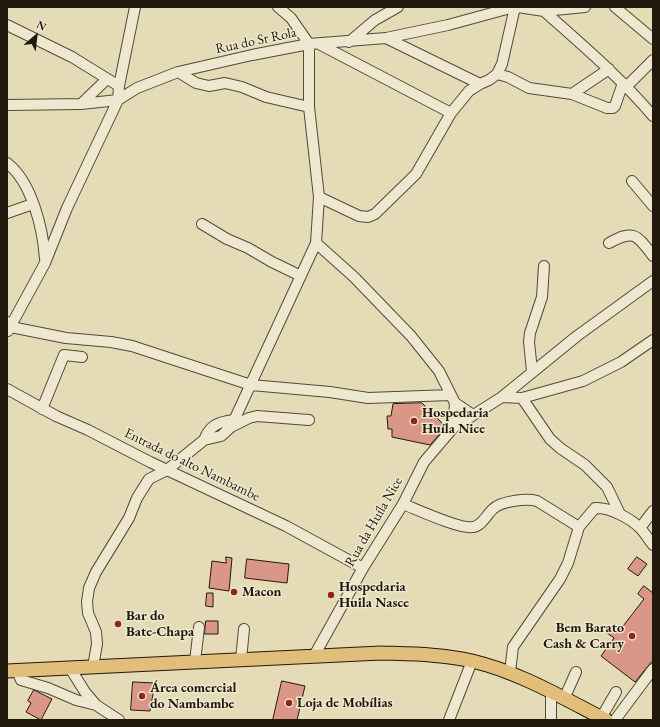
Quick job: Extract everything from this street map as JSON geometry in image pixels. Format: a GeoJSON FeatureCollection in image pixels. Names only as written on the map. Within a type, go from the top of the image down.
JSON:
{"type":"FeatureCollection","features":[{"type":"Feature","properties":{"kind":"main road"},"geometry":{"type":"LineString","coordinates":[[12,671],[381,653],[428,655],[472,661],[510,672],[603,719]]}},
{"type":"Feature","properties":{"kind":"street"},"geometry":{"type":"LineString","coordinates":[[135,7],[119,86],[118,100],[67,208],[45,263],[8,328],[66,338],[111,342],[132,346],[251,384],[330,392],[368,398],[453,399]]}},
{"type":"Feature","properties":{"kind":"street"},"geometry":{"type":"LineString","coordinates":[[278,7],[291,18],[314,44],[451,113]]}},
{"type":"Feature","properties":{"kind":"street"},"geometry":{"type":"LineString","coordinates":[[349,42],[375,20],[398,7]]}},
{"type":"Feature","properties":{"kind":"street"},"geometry":{"type":"LineString","coordinates":[[319,197],[359,216],[368,217],[375,214],[416,174],[451,113],[469,91],[497,74],[502,64],[516,7],[544,11],[585,7]]}},
{"type":"Feature","properties":{"kind":"street","name":"Rua do Sr Rola"},"geometry":{"type":"LineString","coordinates":[[7,105],[81,104],[118,100],[136,88],[178,72],[252,55],[314,44],[386,38],[448,25],[516,7]]}},
{"type":"Feature","properties":{"kind":"street"},"geometry":{"type":"LineString","coordinates":[[615,7],[653,39]]}},
{"type":"Feature","properties":{"kind":"street"},"geometry":{"type":"LineString","coordinates":[[544,11],[609,69],[653,116]]}},
{"type":"Feature","properties":{"kind":"street"},"geometry":{"type":"LineString","coordinates":[[7,25],[72,57],[119,86]]}},
{"type":"Feature","properties":{"kind":"street"},"geometry":{"type":"LineString","coordinates":[[386,38],[480,84]]}},
{"type":"Feature","properties":{"kind":"street"},"geometry":{"type":"LineString","coordinates":[[149,479],[167,470],[204,440],[221,436],[232,423],[316,243],[319,197],[309,106],[314,44]]}},
{"type":"Feature","properties":{"kind":"street"},"geometry":{"type":"LineString","coordinates":[[497,74],[508,77],[529,88],[572,94],[607,108],[613,108],[625,85],[653,60]]}},
{"type":"Feature","properties":{"kind":"street"},"geometry":{"type":"LineString","coordinates":[[572,94],[609,69]]}},
{"type":"Feature","properties":{"kind":"street"},"geometry":{"type":"LineString","coordinates":[[178,72],[196,83],[209,86],[225,83],[242,87],[266,97],[309,106]]}},
{"type":"Feature","properties":{"kind":"street"},"geometry":{"type":"LineString","coordinates":[[81,104],[107,79]]}},
{"type":"Feature","properties":{"kind":"street"},"geometry":{"type":"LineString","coordinates":[[7,163],[21,178],[34,204],[40,222],[45,263]]}},
{"type":"Feature","properties":{"kind":"street"},"geometry":{"type":"LineString","coordinates":[[632,181],[653,206]]}},
{"type":"Feature","properties":{"kind":"street"},"geometry":{"type":"LineString","coordinates":[[7,213],[34,204]]}},
{"type":"Feature","properties":{"kind":"street"},"geometry":{"type":"LineString","coordinates":[[202,224],[227,239],[248,248],[301,276]]}},
{"type":"Feature","properties":{"kind":"street"},"geometry":{"type":"LineString","coordinates":[[609,243],[621,236],[633,236],[640,239],[653,256]]}},
{"type":"Feature","properties":{"kind":"street"},"geometry":{"type":"LineString","coordinates":[[316,243],[354,277],[411,336],[439,371],[453,399],[473,415]]}},
{"type":"Feature","properties":{"kind":"street"},"geometry":{"type":"LineString","coordinates":[[532,371],[529,342],[530,333],[542,297],[544,266]]}},
{"type":"Feature","properties":{"kind":"street","name":"Rua da Huíla Nice"},"geometry":{"type":"LineString","coordinates":[[314,656],[363,568],[403,504],[424,462],[453,428],[502,396],[577,336],[653,281]]}},
{"type":"Feature","properties":{"kind":"street"},"geometry":{"type":"LineString","coordinates":[[502,396],[522,398],[583,381],[621,362],[653,340]]}},
{"type":"Feature","properties":{"kind":"street"},"geometry":{"type":"LineString","coordinates":[[42,409],[64,355],[82,357]]}},
{"type":"Feature","properties":{"kind":"street","name":"Entrada do alto Nambambe"},"geometry":{"type":"LineString","coordinates":[[7,389],[42,409],[286,526],[363,568]]}},
{"type":"Feature","properties":{"kind":"street"},"geometry":{"type":"LineString","coordinates":[[522,398],[550,439],[560,448],[585,465],[607,487],[620,514]]}},
{"type":"Feature","properties":{"kind":"street"},"geometry":{"type":"LineString","coordinates":[[453,399],[453,428]]}},
{"type":"Feature","properties":{"kind":"street"},"geometry":{"type":"LineString","coordinates":[[232,423],[257,416],[309,420]]}},
{"type":"Feature","properties":{"kind":"street"},"geometry":{"type":"LineString","coordinates":[[93,667],[97,644],[96,632],[88,613],[89,588],[96,572],[129,518],[137,498],[149,479],[150,462]]}},
{"type":"Feature","properties":{"kind":"street"},"geometry":{"type":"LineString","coordinates":[[403,504],[441,519],[467,527],[474,527],[479,525],[498,505],[529,499],[537,501],[579,527]]}},
{"type":"Feature","properties":{"kind":"street"},"geometry":{"type":"LineString","coordinates":[[510,672],[513,647],[560,579],[568,563],[579,527],[595,508],[620,514],[640,528],[653,545]]}},
{"type":"Feature","properties":{"kind":"street"},"geometry":{"type":"LineString","coordinates":[[640,528],[653,511]]}},
{"type":"Feature","properties":{"kind":"street"},"geometry":{"type":"LineString","coordinates":[[195,662],[199,627]]}},
{"type":"Feature","properties":{"kind":"street"},"geometry":{"type":"LineString","coordinates":[[241,660],[244,629]]}},
{"type":"Feature","properties":{"kind":"street"},"geometry":{"type":"LineString","coordinates":[[449,720],[472,661]]}},
{"type":"Feature","properties":{"kind":"street"},"geometry":{"type":"LineString","coordinates":[[70,668],[85,692],[96,705],[119,720]]}},
{"type":"Feature","properties":{"kind":"street"},"geometry":{"type":"LineString","coordinates":[[615,720],[653,669]]}},
{"type":"Feature","properties":{"kind":"street"},"geometry":{"type":"LineString","coordinates":[[12,671],[21,680],[42,686],[76,700],[96,705]]}},
{"type":"Feature","properties":{"kind":"street"},"geometry":{"type":"LineString","coordinates":[[564,699],[576,672]]}},
{"type":"Feature","properties":{"kind":"street"},"geometry":{"type":"LineString","coordinates":[[551,692],[551,720]]}},
{"type":"Feature","properties":{"kind":"street"},"geometry":{"type":"LineString","coordinates":[[603,719],[616,692]]}},
{"type":"Feature","properties":{"kind":"building","name":"Hospedaria Huíla Nice"},"geometry":{"type":"Polygon","coordinates":[[[422,403],[446,427],[430,445],[392,437],[392,429],[388,429],[387,416],[391,416],[393,404],[422,403]]]}},
{"type":"Feature","properties":{"kind":"building"},"geometry":{"type":"Polygon","coordinates":[[[226,557],[232,558],[229,591],[209,588],[212,561],[226,563],[226,557]]]}},
{"type":"Feature","properties":{"kind":"building"},"geometry":{"type":"Polygon","coordinates":[[[637,557],[647,564],[638,576],[628,569],[637,557]]]}},
{"type":"Feature","properties":{"kind":"building"},"geometry":{"type":"Polygon","coordinates":[[[247,559],[289,564],[287,583],[245,578],[247,559]]]}},
{"type":"Feature","properties":{"kind":"building","name":"Bem Barato Cash & Carry"},"geometry":{"type":"Polygon","coordinates":[[[644,586],[653,593],[653,660],[635,682],[601,656],[614,638],[607,633],[613,625],[620,630],[644,599],[638,594],[644,586]]]}},
{"type":"Feature","properties":{"kind":"building"},"geometry":{"type":"Polygon","coordinates":[[[207,593],[213,593],[213,607],[206,606],[207,593]]]}},
{"type":"Feature","properties":{"kind":"building"},"geometry":{"type":"Polygon","coordinates":[[[206,621],[218,621],[218,634],[205,634],[206,621]]]}},
{"type":"Feature","properties":{"kind":"building","name":"Loja de Mobílias"},"geometry":{"type":"Polygon","coordinates":[[[282,681],[305,686],[297,720],[273,720],[282,681]]]}},
{"type":"Feature","properties":{"kind":"building","name":"Área comercial do Nambambe"},"geometry":{"type":"Polygon","coordinates":[[[133,682],[155,683],[150,711],[131,710],[133,682]]]}},
{"type":"Feature","properties":{"kind":"building"},"geometry":{"type":"Polygon","coordinates":[[[34,690],[52,699],[41,720],[26,712],[31,703],[28,701],[34,690]]]}},
{"type":"Feature","properties":{"kind":"place","name":"Hospedaria Huíla Nice"},"geometry":{"type":"Point","coordinates":[414,421]}},
{"type":"Feature","properties":{"kind":"place","name":"Macon"},"geometry":{"type":"Point","coordinates":[234,592]}},
{"type":"Feature","properties":{"kind":"place","name":"Hospedaria Huila Nasce"},"geometry":{"type":"Point","coordinates":[331,595]}},
{"type":"Feature","properties":{"kind":"place","name":"Bar do Bate-Chapa"},"geometry":{"type":"Point","coordinates":[118,624]}},
{"type":"Feature","properties":{"kind":"place","name":"Bem Barato Cash & Carry"},"geometry":{"type":"Point","coordinates":[632,636]}},
{"type":"Feature","properties":{"kind":"place","name":"Área comercial do Nambambe"},"geometry":{"type":"Point","coordinates":[142,696]}},
{"type":"Feature","properties":{"kind":"place","name":"Loja de Mobílias"},"geometry":{"type":"Point","coordinates":[289,703]}}]}
